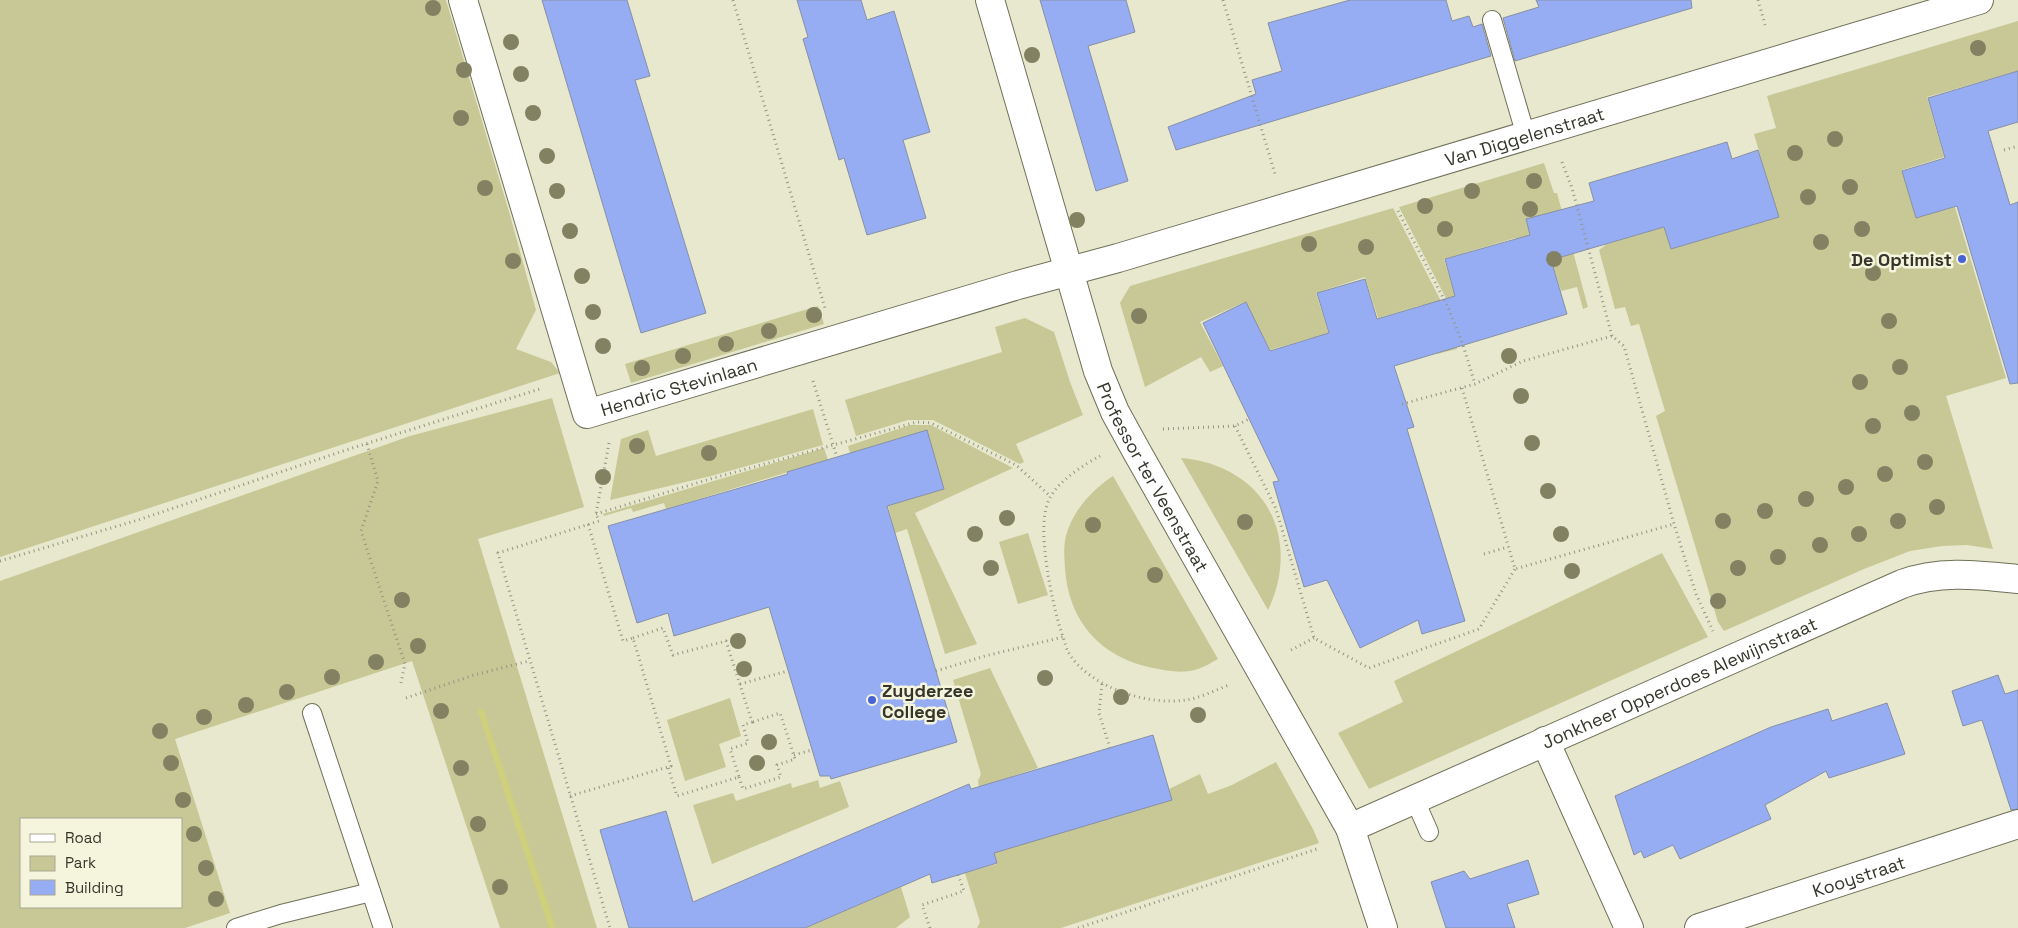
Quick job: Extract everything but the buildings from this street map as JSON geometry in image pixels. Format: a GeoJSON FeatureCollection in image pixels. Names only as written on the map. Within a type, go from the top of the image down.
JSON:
{"type":"FeatureCollection","features":[{"type":"Feature","properties":{"kind":"street","name":"Hendric Stevinlaan"},"geometry":{"type":"LineString","coordinates":[[463,0],[587,414],[1068,271]]}},
{"type":"Feature","properties":{"kind":"street","name":"Professor ter Veenstraat"},"geometry":{"type":"LineString","coordinates":[[990,0],[1098,371],[1115,412],[1350,828],[1383,928]]}},
{"type":"Feature","properties":{"kind":"street","name":"Van Diggelenstraat"},"geometry":{"type":"LineString","coordinates":[[1068,271],[1979,0]]}},
{"type":"Feature","properties":{"kind":"street","name":"Jonkheer Opperdoes Alewijnstraat"},"geometry":{"type":"LineString","coordinates":[[1350,828],[1918,578],[1956,574],[2018,579]]}},
{"type":"Feature","properties":{"kind":"street"},"geometry":{"type":"LineString","coordinates":[[1545,741],[1629,928]]}},
{"type":"Feature","properties":{"kind":"street","name":"Kooystraat"},"geometry":{"type":"LineString","coordinates":[[1699,928],[2018,824]]}},
{"type":"Feature","properties":{"kind":"lane"},"geometry":{"type":"LineString","coordinates":[[1492,20],[1526,136]]}},
{"type":"Feature","properties":{"kind":"lane"},"geometry":{"type":"LineString","coordinates":[[312,713],[383,928]]}},
{"type":"Feature","properties":{"kind":"lane"},"geometry":{"type":"LineString","coordinates":[[1403,804],[1429,832]]}},
{"type":"Feature","properties":{"kind":"lane"},"geometry":{"type":"LineString","coordinates":[[236,928],[281,914],[371,892]]}},
{"type":"Feature","properties":{"kind":"path"},"geometry":{"type":"LineString","coordinates":[[733,0],[820,293]]}},
{"type":"Feature","properties":{"kind":"path"},"geometry":{"type":"LineString","coordinates":[[1223,0],[1274,171]]}},
{"type":"Feature","properties":{"kind":"path"},"geometry":{"type":"LineString","coordinates":[[1758,0],[1765,24]]}},
{"type":"Feature","properties":{"kind":"path"},"geometry":{"type":"LineString","coordinates":[[2004,150],[2018,146]]}},
{"type":"Feature","properties":{"kind":"path"},"geometry":{"type":"LineString","coordinates":[[1560,157],[1572,188],[1612,336],[1624,346],[1674,524],[1696,594],[1714,634]]}},
{"type":"Feature","properties":{"kind":"path"},"geometry":{"type":"LineString","coordinates":[[1395,207],[1448,307],[1464,345],[1475,384]]}},
{"type":"Feature","properties":{"kind":"path"},"geometry":{"type":"LineString","coordinates":[[1402,404],[1475,384],[1523,361],[1612,336]]}},
{"type":"Feature","properties":{"kind":"path"},"geometry":{"type":"LineString","coordinates":[[812,378],[837,457]]}},
{"type":"Feature","properties":{"kind":"path"},"geometry":{"type":"LineString","coordinates":[[1462,388],[1515,570]]}},
{"type":"Feature","properties":{"kind":"path"},"geometry":{"type":"LineString","coordinates":[[0,561],[138,520],[530,392]]}},
{"type":"Feature","properties":{"kind":"path"},"geometry":{"type":"LineString","coordinates":[[1165,428],[1235,426],[1249,419]]}},
{"type":"Feature","properties":{"kind":"path"},"geometry":{"type":"LineString","coordinates":[[596,514],[710,478],[917,422],[931,423],[1016,465],[1050,496]]}},
{"type":"Feature","properties":{"kind":"path"},"geometry":{"type":"LineString","coordinates":[[1235,426],[1276,509],[1314,638],[1369,668],[1478,629],[1515,570],[1674,524]]}},
{"type":"Feature","properties":{"kind":"path"},"geometry":{"type":"LineString","coordinates":[[367,444],[378,481],[361,531],[405,664],[401,684]]}},
{"type":"Feature","properties":{"kind":"path"},"geometry":{"type":"LineString","coordinates":[[609,444],[596,514],[599,521],[498,553],[610,928]]}},
{"type":"Feature","properties":{"kind":"path"},"geometry":{"type":"LineString","coordinates":[[1103,454],[1077,469],[1050,496],[1044,518],[1045,546],[1052,598],[1068,652],[1085,671],[1102,684],[1131,695],[1159,700],[1186,700],[1232,684]]}},
{"type":"Feature","properties":{"kind":"path"},"geometry":{"type":"LineString","coordinates":[[588,524],[623,641],[663,628],[673,655],[726,641],[752,722]]}},
{"type":"Feature","properties":{"kind":"path"},"geometry":{"type":"LineString","coordinates":[[1484,554],[1508,547]]}},
{"type":"Feature","properties":{"kind":"path"},"geometry":{"type":"LineString","coordinates":[[936,671],[1063,636]]}},
{"type":"Feature","properties":{"kind":"path"},"geometry":{"type":"LineString","coordinates":[[570,796],[671,766],[633,638]]}},
{"type":"Feature","properties":{"kind":"path"},"geometry":{"type":"LineString","coordinates":[[1291,650],[1314,638]]}},
{"type":"Feature","properties":{"kind":"path"},"geometry":{"type":"LineString","coordinates":[[406,698],[474,675],[529,661]]}},
{"type":"Feature","properties":{"kind":"path"},"geometry":{"type":"LineString","coordinates":[[740,684],[788,671]]}},
{"type":"Feature","properties":{"kind":"path"},"geometry":{"type":"LineString","coordinates":[[1102,684],[1099,713],[1110,748]]}},
{"type":"Feature","properties":{"kind":"path"},"geometry":{"type":"LineString","coordinates":[[780,713],[794,755],[795,759],[777,765],[781,777],[743,790],[730,749],[748,743],[743,725],[780,713]]}},
{"type":"Feature","properties":{"kind":"path"},"geometry":{"type":"LineString","coordinates":[[794,755],[812,750]]}},
{"type":"Feature","properties":{"kind":"path"},"geometry":{"type":"LineString","coordinates":[[668,767],[677,796],[739,777]]}},
{"type":"Feature","properties":{"kind":"path"},"geometry":{"type":"LineString","coordinates":[[1078,928],[1322,848]]}},
{"type":"Feature","properties":{"kind":"path"},"geometry":{"type":"LineString","coordinates":[[930,928],[922,905],[964,891],[958,875]]}},
{"type":"Feature","properties":{"kind":"green space"},"geometry":{"type":"Polygon","coordinates":[[[0,0],[446,0],[510,215],[536,310],[516,349],[551,362],[560,373],[0,557],[0,0]]]}},
{"type":"Feature","properties":{"kind":"green space"},"geometry":{"type":"Polygon","coordinates":[[[2018,21],[2018,71],[1927,97],[1944,157],[1902,170],[1916,218],[1955,207],[2006,378],[1946,396],[1993,549],[1967,545],[1942,546],[1910,551],[1864,569],[1724,631],[1718,622],[1656,416],[1665,411],[1639,324],[1631,326],[1625,307],[1615,309],[1599,250],[1607,244],[1664,227],[1672,249],[1778,217],[1754,134],[1776,128],[1767,96],[2018,21]]]}},
{"type":"Feature","properties":{"kind":"green space"},"geometry":{"type":"Polygon","coordinates":[[[1544,163],[1554,193],[1557,193],[1588,307],[1583,309],[1577,287],[1561,291],[1555,272],[1528,280],[1515,238],[1444,259],[1457,302],[1450,306],[1399,207],[1544,163]]]}},
{"type":"Feature","properties":{"kind":"green space"},"geometry":{"type":"Polygon","coordinates":[[[1393,208],[1443,305],[1457,349],[1437,354],[1422,305],[1378,318],[1365,277],[1316,293],[1330,338],[1313,342],[1311,338],[1270,350],[1245,302],[1200,322],[1223,366],[1210,372],[1201,357],[1145,387],[1120,303],[1130,286],[1393,208]]]}},
{"type":"Feature","properties":{"kind":"green space"},"geometry":{"type":"Polygon","coordinates":[[[818,306],[824,324],[631,383],[625,364],[818,306]]]}},
{"type":"Feature","properties":{"kind":"green space"},"geometry":{"type":"Polygon","coordinates":[[[1025,318],[1054,332],[1083,415],[1016,444],[1024,462],[1020,464],[933,420],[908,420],[856,436],[845,400],[1002,352],[995,327],[1025,318]]]}},
{"type":"Feature","properties":{"kind":"green space"},"geometry":{"type":"Polygon","coordinates":[[[552,398],[584,507],[478,539],[597,928],[500,928],[412,661],[175,739],[230,913],[185,928],[0,928],[0,581],[410,436],[552,398]]]}},
{"type":"Feature","properties":{"kind":"green space"},"geometry":{"type":"Polygon","coordinates":[[[813,409],[823,445],[711,476],[610,500],[621,439],[648,430],[656,456],[813,409]]]}},
{"type":"Feature","properties":{"kind":"green space"},"geometry":{"type":"Polygon","coordinates":[[[910,425],[931,425],[1013,468],[915,513],[977,644],[945,654],[907,529],[895,533],[888,506],[944,489],[926,431],[850,453],[848,446],[910,425]]]}},
{"type":"Feature","properties":{"kind":"green space"},"geometry":{"type":"Polygon","coordinates":[[[824,448],[828,460],[666,509],[664,503],[633,512],[631,508],[604,516],[603,514],[824,448]]]}},
{"type":"Feature","properties":{"kind":"green space"},"geometry":{"type":"Polygon","coordinates":[[[1181,458],[1210,464],[1234,474],[1254,490],[1268,509],[1277,531],[1281,556],[1278,583],[1268,610],[1181,458]]]}},
{"type":"Feature","properties":{"kind":"green space"},"geometry":{"type":"Polygon","coordinates":[[[1113,476],[1218,659],[1203,667],[1181,672],[1134,663],[1118,656],[1103,646],[1080,620],[1073,605],[1065,568],[1064,548],[1067,532],[1072,519],[1082,505],[1093,492],[1113,476]]]}},
{"type":"Feature","properties":{"kind":"green space"},"geometry":{"type":"Polygon","coordinates":[[[1028,533],[1048,595],[1018,604],[999,542],[1028,533]]]}},
{"type":"Feature","properties":{"kind":"green space"},"geometry":{"type":"Polygon","coordinates":[[[1662,553],[1708,637],[1369,789],[1338,733],[1403,702],[1394,681],[1662,553]]]}},
{"type":"Feature","properties":{"kind":"green space"},"geometry":{"type":"Polygon","coordinates":[[[990,668],[1038,768],[979,787],[978,781],[981,774],[953,680],[990,668]]]}},
{"type":"Feature","properties":{"kind":"green space"},"geometry":{"type":"Polygon","coordinates":[[[730,698],[741,736],[719,744],[726,767],[685,781],[667,720],[730,698]]]}},
{"type":"Feature","properties":{"kind":"green space"},"geometry":{"type":"Polygon","coordinates":[[[1276,762],[1319,843],[1061,928],[977,928],[980,922],[965,873],[997,864],[992,846],[1010,848],[1171,800],[1169,789],[1200,774],[1208,794],[1232,785],[1276,762]]]}},
{"type":"Feature","properties":{"kind":"green space"},"geometry":{"type":"Polygon","coordinates":[[[818,780],[820,788],[840,781],[849,807],[712,864],[693,805],[733,793],[736,801],[791,783],[792,788],[818,780]]]}},
{"type":"Feature","properties":{"kind":"green space"},"geometry":{"type":"Polygon","coordinates":[[[901,887],[910,917],[896,928],[806,928],[901,887]]]}},
{"type":"Feature","properties":{"kind":"shaded area"},"geometry":{"type":"Polygon","coordinates":[[[480,708],[484,711],[556,928],[549,928],[478,712],[480,708]]]}},
{"type":"Feature","properties":{"kind":"place","name":"De Optimist"},"geometry":{"type":"Point","coordinates":[1962,259]}},
{"type":"Feature","properties":{"kind":"place","name":"Zuyderzee College"},"geometry":{"type":"Point","coordinates":[872,700]}}]}
